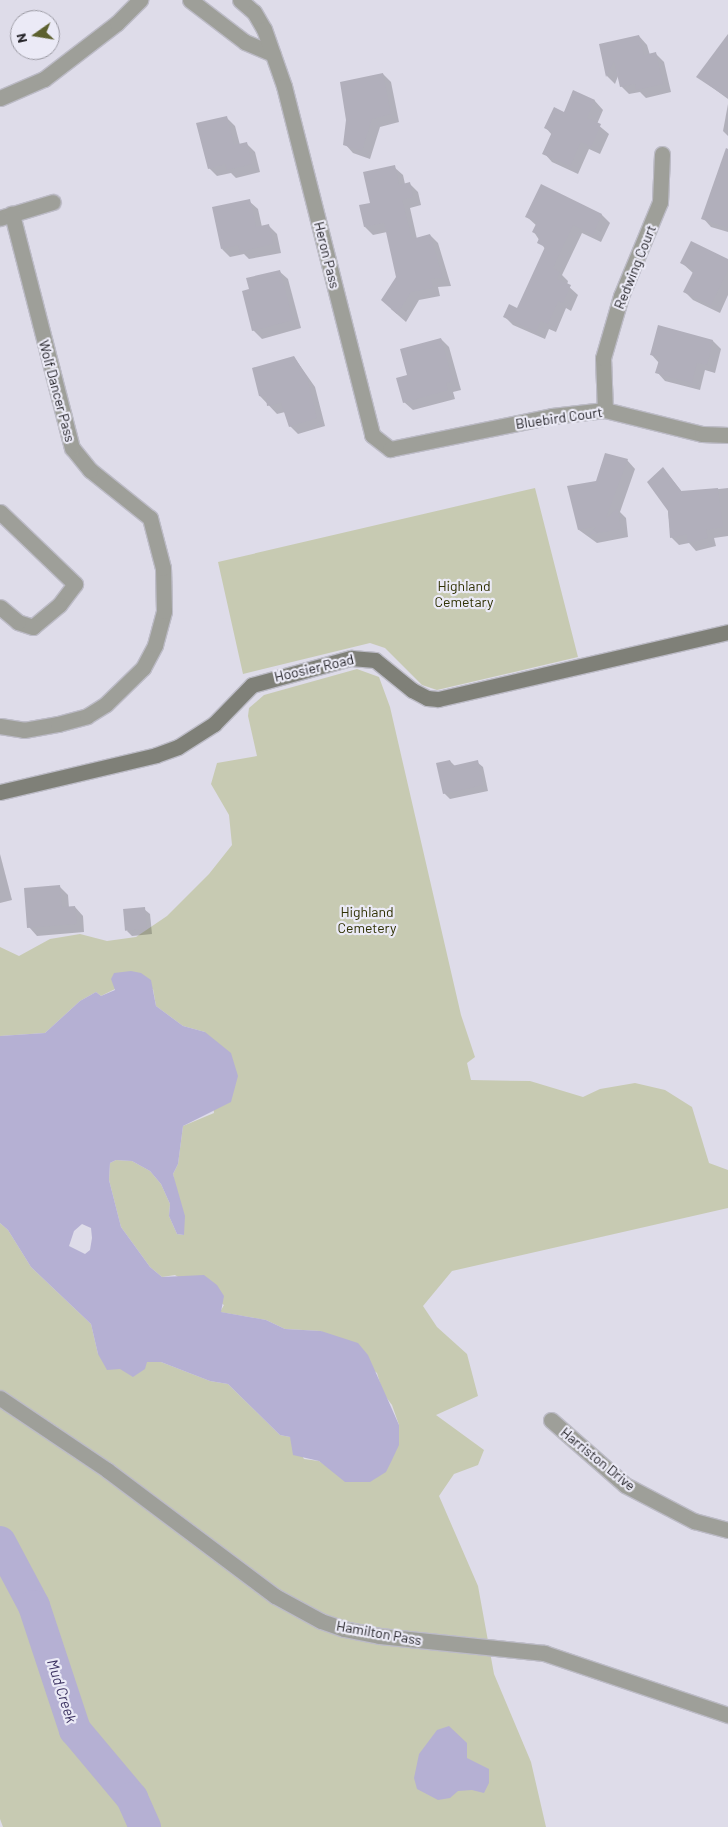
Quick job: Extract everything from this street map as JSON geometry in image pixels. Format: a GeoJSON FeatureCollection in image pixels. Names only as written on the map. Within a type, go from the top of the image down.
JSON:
{"type":"FeatureCollection","features":[{"type":"Feature","properties":{"kind":"street"},"geometry":{"type":"LineString","coordinates":[[0,98],[44,79],[117,23],[140,0]]}},
{"type":"Feature","properties":{"kind":"street"},"geometry":{"type":"LineString","coordinates":[[190,0],[245,42],[274,54]]}},
{"type":"Feature","properties":{"kind":"street","name":"Heron Pass"},"geometry":{"type":"LineString","coordinates":[[240,0],[254,12],[274,54],[284,86],[372,435],[390,449]]}},
{"type":"Feature","properties":{"kind":"street","name":"Redwing Court"},"geometry":{"type":"LineString","coordinates":[[605,410],[604,358],[621,296],[660,202],[662,154]]}},
{"type":"Feature","properties":{"kind":"street"},"geometry":{"type":"LineString","coordinates":[[6,216],[53,202]]}},
{"type":"Feature","properties":{"kind":"street","name":"Wolf Dancer Pass"},"geometry":{"type":"LineString","coordinates":[[0,726],[24,730],[58,724],[87,716],[106,704],[143,668],[155,645],[164,611],[163,568],[150,518],[90,470],[72,448],[6,216]]}},
{"type":"Feature","properties":{"kind":"street","name":"Bluebird Court"},"geometry":{"type":"LineString","coordinates":[[390,449],[552,416],[605,410],[702,434],[728,435]]}},
{"type":"Feature","properties":{"kind":"street"},"geometry":{"type":"LineString","coordinates":[[0,512],[76,584],[59,605],[33,627],[18,622],[0,607]]}},
{"type":"Feature","properties":{"kind":"street","name":"Hoosier Road"},"geometry":{"type":"LineString","coordinates":[[0,792],[156,755],[178,747],[214,724],[252,684],[351,658],[375,660],[412,690],[438,699],[728,632]]}},
{"type":"Feature","properties":{"kind":"street","name":"Hamilton Pass"},"geometry":{"type":"LineString","coordinates":[[0,1398],[107,1470],[274,1596],[321,1621],[344,1629],[380,1636],[551,1655],[728,1715]]}},
{"type":"Feature","properties":{"kind":"street","name":"Harriston Drive"},"geometry":{"type":"LineString","coordinates":[[551,1420],[626,1485],[694,1521],[728,1530]]}},
{"type":"Feature","properties":{"kind":"green space","name":"Highland Cemetary"},"geometry":{"type":"Polygon","coordinates":[[[535,488],[578,657],[437,690],[422,685],[385,648],[370,643],[243,674],[218,562],[535,488]]]}},
{"type":"Feature","properties":{"kind":"green space","name":"Highland Cemetery"},"geometry":{"type":"Polygon","coordinates":[[[357,669],[379,677],[390,707],[461,1015],[475,1057],[467,1063],[471,1080],[530,1081],[583,1097],[600,1089],[635,1083],[665,1090],[692,1107],[709,1163],[728,1170],[728,1208],[452,1271],[423,1306],[437,1327],[467,1354],[478,1396],[436,1415],[484,1450],[478,1465],[454,1474],[439,1496],[478,1586],[494,1674],[531,1762],[546,1827],[3,1827],[0,1819],[0,1223],[8,1230],[31,1267],[91,1324],[98,1354],[161,1362],[210,1381],[228,1384],[280,1435],[290,1437],[304,1459],[319,1461],[332,1470],[399,1425],[392,1405],[383,1393],[377,1373],[321,1331],[285,1329],[266,1320],[220,1312],[224,1305],[175,1275],[162,1277],[150,1267],[121,1227],[109,1180],[110,1163],[116,1160],[132,1161],[150,1171],[161,1184],[170,1204],[169,1216],[177,1234],[184,1235],[173,1174],[178,1164],[183,1126],[214,1113],[205,1032],[183,1026],[156,1006],[153,989],[115,989],[101,996],[96,992],[80,1001],[45,1033],[0,1036],[0,947],[19,956],[50,939],[80,934],[107,941],[136,937],[167,916],[209,874],[232,845],[229,815],[211,784],[217,763],[257,756],[248,716],[249,708],[264,695],[357,669]]]}},
{"type":"Feature","properties":{"kind":"shaded area"},"geometry":{"type":"Polygon","coordinates":[[[131,971],[141,973],[151,980],[156,1006],[183,1026],[205,1032],[231,1053],[238,1076],[231,1102],[183,1126],[178,1164],[173,1174],[185,1216],[184,1235],[177,1234],[169,1216],[170,1204],[161,1184],[150,1171],[132,1161],[116,1160],[110,1163],[109,1180],[121,1227],[150,1267],[162,1277],[204,1275],[217,1285],[224,1296],[221,1312],[266,1320],[285,1329],[321,1331],[358,1343],[368,1355],[399,1425],[399,1445],[386,1472],[370,1482],[345,1482],[319,1461],[293,1455],[290,1437],[280,1435],[228,1384],[210,1381],[161,1362],[147,1362],[145,1369],[133,1377],[120,1369],[107,1370],[98,1354],[91,1324],[31,1267],[8,1230],[0,1223],[0,1036],[45,1033],[80,1001],[96,992],[101,996],[115,990],[111,979],[114,973],[131,971]],[[82,1224],[74,1231],[69,1246],[85,1254],[90,1250],[91,1228],[82,1224]]]}},
{"type":"Feature","properties":{"kind":"shaded area"},"geometry":{"type":"Polygon","coordinates":[[[449,1726],[467,1743],[467,1758],[489,1769],[489,1783],[484,1793],[472,1790],[458,1791],[450,1798],[438,1800],[417,1789],[414,1778],[419,1754],[437,1730],[449,1726]]]}},
{"type":"Feature","properties":{"kind":"building"},"geometry":{"type":"Polygon","coordinates":[[[728,34],[728,98],[696,77],[728,34]]]}},
{"type":"Feature","properties":{"kind":"building"},"geometry":{"type":"Polygon","coordinates":[[[639,35],[644,55],[656,52],[663,84],[636,90],[635,84],[620,87],[614,61],[606,77],[599,44],[639,35]]]}},
{"type":"Feature","properties":{"kind":"building"},"geometry":{"type":"Polygon","coordinates":[[[383,73],[391,114],[372,119],[362,151],[343,145],[346,120],[340,82],[383,73]]]}},
{"type":"Feature","properties":{"kind":"building"},"geometry":{"type":"Polygon","coordinates":[[[573,90],[595,100],[587,118],[601,124],[591,147],[581,142],[570,166],[542,154],[552,132],[544,128],[554,107],[564,112],[573,90]]]}},
{"type":"Feature","properties":{"kind":"building"},"geometry":{"type":"Polygon","coordinates":[[[227,116],[234,145],[247,142],[252,164],[227,170],[225,164],[208,169],[196,123],[227,116]]]}},
{"type":"Feature","properties":{"kind":"building"},"geometry":{"type":"Polygon","coordinates":[[[726,148],[728,149],[728,228],[701,219],[726,148]]]}},
{"type":"Feature","properties":{"kind":"building"},"geometry":{"type":"Polygon","coordinates":[[[395,165],[399,185],[410,182],[413,197],[402,200],[412,239],[430,234],[443,278],[431,279],[433,288],[411,292],[397,314],[381,300],[396,277],[384,223],[364,227],[359,205],[370,203],[363,172],[395,165]]]}},
{"type":"Feature","properties":{"kind":"building"},"geometry":{"type":"Polygon","coordinates":[[[541,184],[602,214],[593,235],[573,225],[553,268],[560,272],[557,279],[571,285],[563,303],[558,301],[548,324],[541,321],[536,332],[503,317],[509,304],[517,308],[545,247],[537,243],[540,236],[532,232],[537,222],[525,217],[541,184]]]}},
{"type":"Feature","properties":{"kind":"building"},"geometry":{"type":"Polygon","coordinates":[[[250,199],[256,227],[269,224],[273,244],[240,252],[238,245],[221,249],[212,207],[250,199]]]}},
{"type":"Feature","properties":{"kind":"building"},"geometry":{"type":"Polygon","coordinates":[[[691,241],[728,259],[728,270],[711,305],[683,292],[694,270],[680,263],[691,241]]]}},
{"type":"Feature","properties":{"kind":"building"},"geometry":{"type":"Polygon","coordinates":[[[280,270],[293,320],[252,331],[242,291],[249,289],[246,278],[280,270]]]}},
{"type":"Feature","properties":{"kind":"building"},"geometry":{"type":"Polygon","coordinates":[[[658,325],[713,340],[707,365],[697,363],[692,383],[655,373],[660,357],[650,355],[658,325]]]}},
{"type":"Feature","properties":{"kind":"building"},"geometry":{"type":"Polygon","coordinates":[[[441,338],[453,381],[446,383],[448,390],[403,403],[396,378],[407,375],[400,349],[441,338]]]}},
{"type":"Feature","properties":{"kind":"building"},"geometry":{"type":"Polygon","coordinates":[[[294,356],[307,377],[317,418],[289,427],[281,403],[267,406],[266,397],[259,396],[252,368],[294,356]]]}},
{"type":"Feature","properties":{"kind":"building"},"geometry":{"type":"Polygon","coordinates":[[[605,453],[628,459],[606,518],[618,508],[621,529],[588,535],[597,526],[578,530],[567,486],[596,481],[605,453]]]}},
{"type":"Feature","properties":{"kind":"building"},"geometry":{"type":"Polygon","coordinates":[[[663,467],[681,491],[718,488],[723,527],[706,530],[708,538],[687,543],[687,534],[670,538],[668,511],[647,482],[663,467]]]}},
{"type":"Feature","properties":{"kind":"building"},"geometry":{"type":"Polygon","coordinates":[[[450,760],[452,766],[478,760],[483,785],[443,794],[436,763],[450,760]]]}},
{"type":"Feature","properties":{"kind":"building"},"geometry":{"type":"Polygon","coordinates":[[[60,885],[62,907],[75,906],[77,924],[27,928],[24,888],[60,885]]]}},
{"type":"Feature","properties":{"kind":"building"},"geometry":{"type":"Polygon","coordinates":[[[145,907],[147,929],[125,931],[123,909],[145,907]]]}},
{"type":"Feature","properties":{"kind":"waterway","name":"Mud Creek"},"geometry":{"type":"LineString","coordinates":[[0,1542],[34,1606],[75,1730],[132,1798],[145,1827]]}}]}
